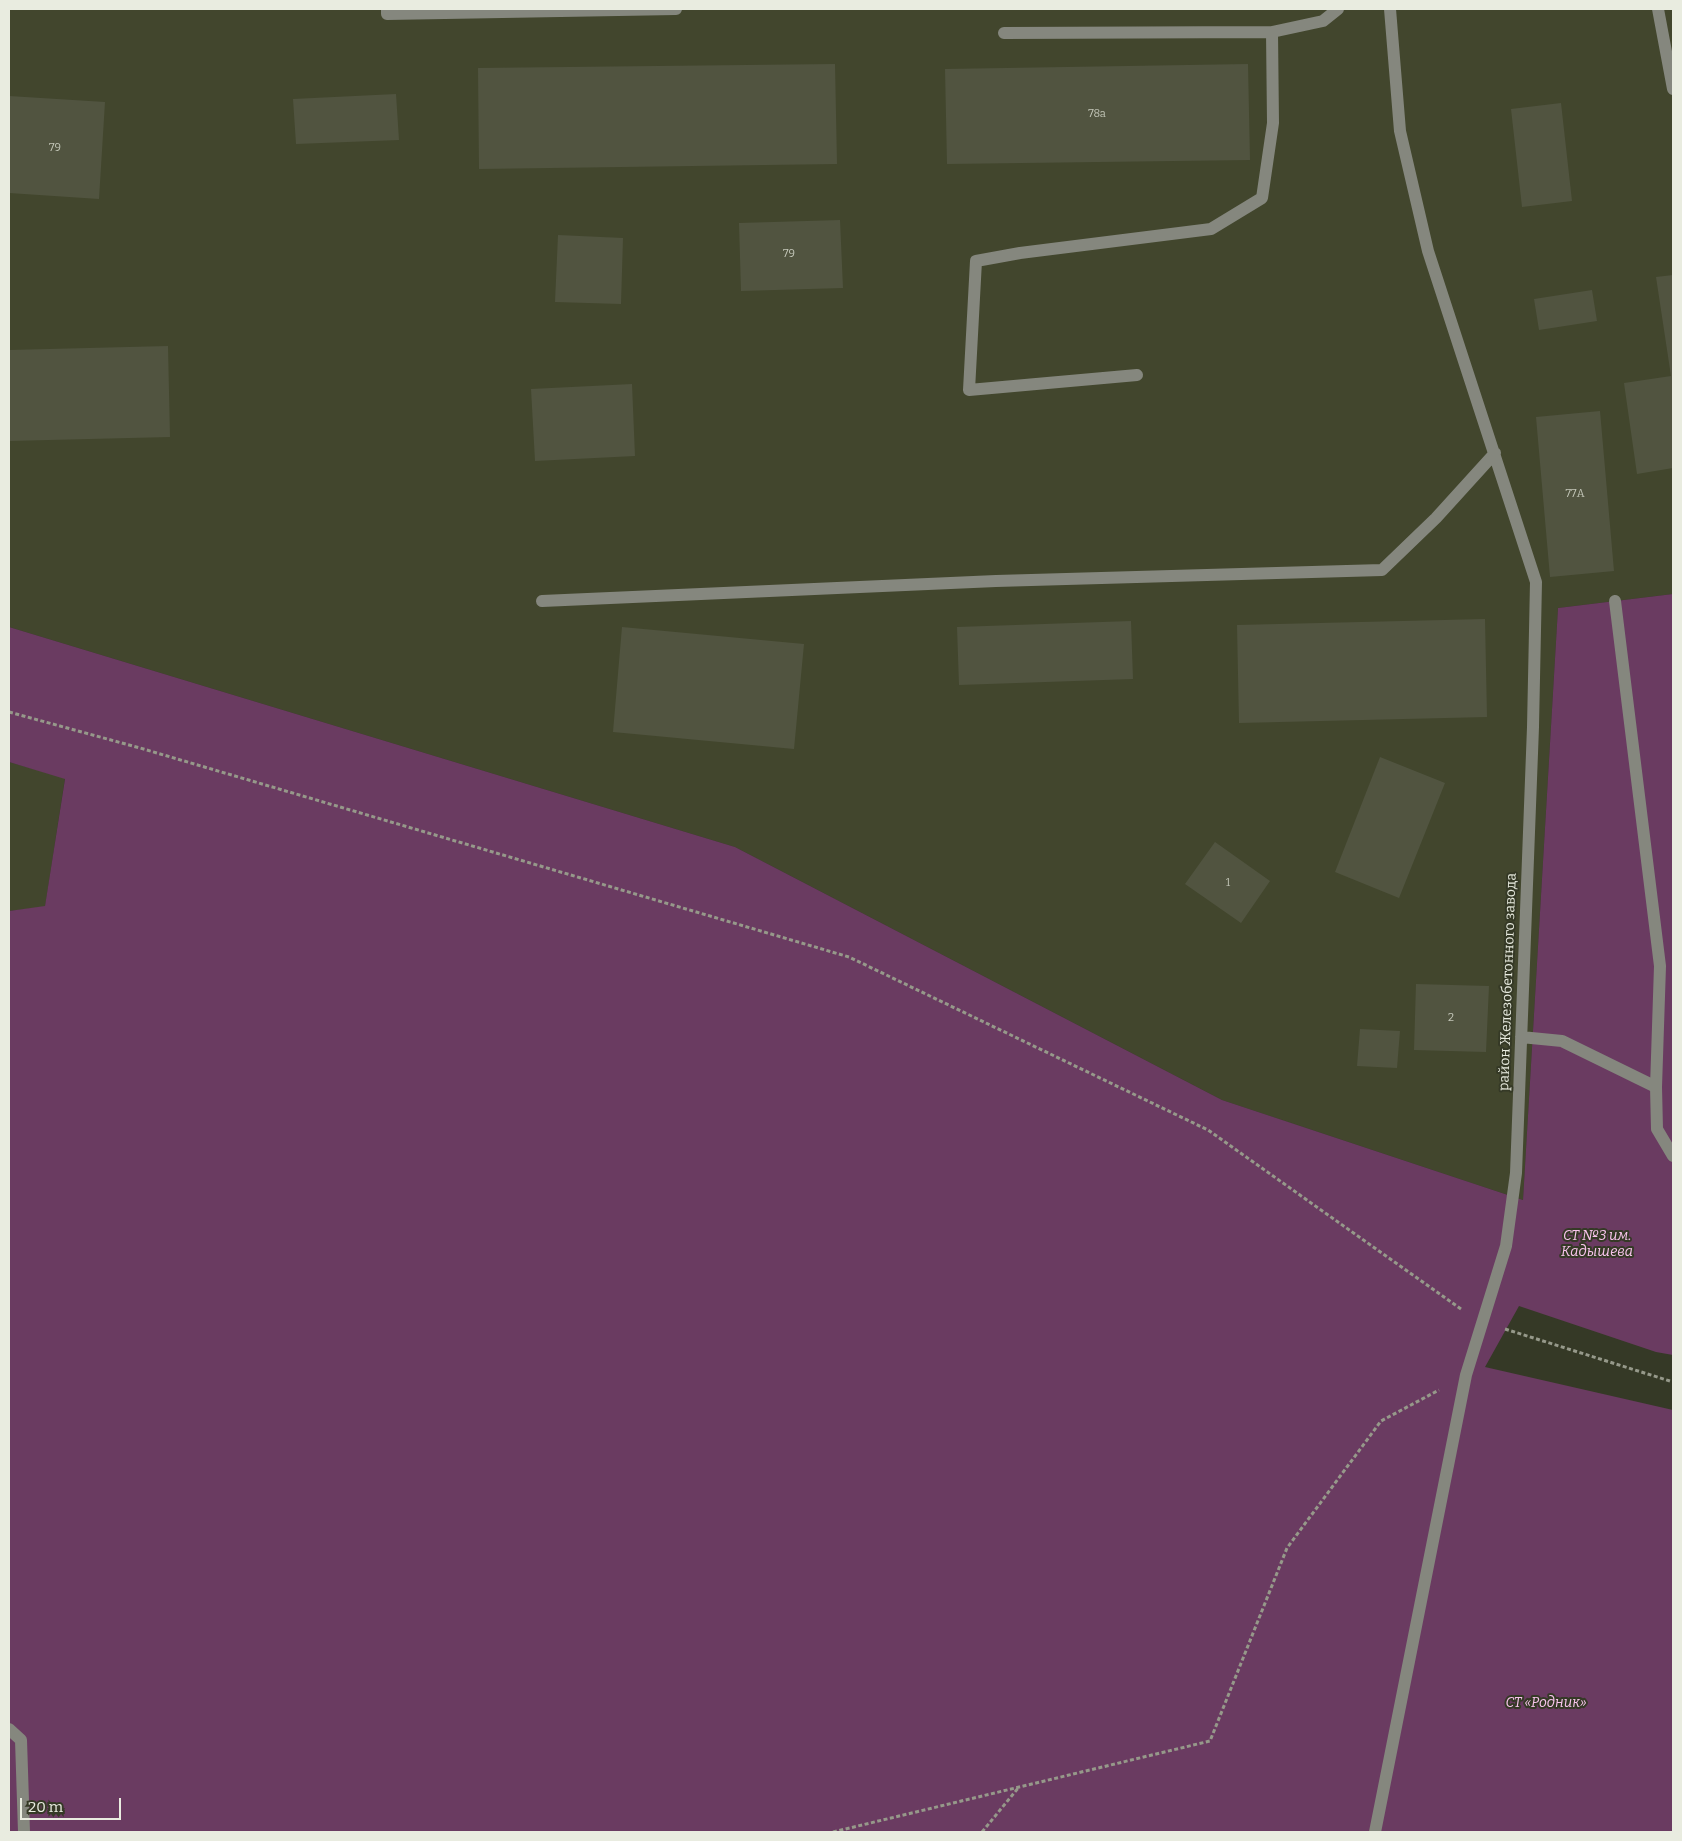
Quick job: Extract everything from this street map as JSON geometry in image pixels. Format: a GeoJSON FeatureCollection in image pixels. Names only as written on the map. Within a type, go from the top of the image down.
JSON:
{"type":"FeatureCollection","features":[{"type":"Feature","properties":{"kind":"lane"},"geometry":{"type":"LineString","coordinates":[[387,9],[387,14],[676,9]]}},
{"type":"Feature","properties":{"kind":"lane"},"geometry":{"type":"LineString","coordinates":[[1004,33],[1272,32],[1323,21],[1338,9]]}},
{"type":"Feature","properties":{"kind":"lane","name":"район Железобетонного завода"},"geometry":{"type":"LineString","coordinates":[[1375,1832],[1466,1375],[1506,1246],[1509,1228],[1516,1173],[1522,1037],[1536,582],[1426,242],[1400,131],[1390,9]]}},
{"type":"Feature","properties":{"kind":"lane"},"geometry":{"type":"LineString","coordinates":[[1658,9],[1673,89]]}},
{"type":"Feature","properties":{"kind":"lane"},"geometry":{"type":"LineString","coordinates":[[1137,375],[969,390],[976,261],[1020,253],[1211,229],[1262,198],[1273,123],[1272,32]]}},
{"type":"Feature","properties":{"kind":"lane"},"geometry":{"type":"LineString","coordinates":[[542,602],[996,581],[1382,570],[1436,518],[1495,453]]}},
{"type":"Feature","properties":{"kind":"lane"},"geometry":{"type":"LineString","coordinates":[[1615,601],[1660,966],[1656,1087],[1657,1129],[1673,1156]]}},
{"type":"Feature","properties":{"kind":"lane"},"geometry":{"type":"LineString","coordinates":[[1522,1037],[1562,1041],[1656,1087]]}},
{"type":"Feature","properties":{"kind":"lane"},"geometry":{"type":"LineString","coordinates":[[9,1729],[22,1740],[24,1832]]}},
{"type":"Feature","properties":{"kind":"path"},"geometry":{"type":"LineString","coordinates":[[9,712],[140,748],[850,957],[1208,1130],[1475,1320],[1673,1382]]}},
{"type":"Feature","properties":{"kind":"path"},"geometry":{"type":"LineString","coordinates":[[833,1832],[1210,1741],[1287,1548],[1381,1421],[1466,1375]]}},
{"type":"Feature","properties":{"kind":"path"},"geometry":{"type":"LineString","coordinates":[[982,1832],[1020,1786]]}},
{"type":"Feature","properties":{"kind":"shaded area"},"geometry":{"type":"Polygon","coordinates":[[[9,9],[1673,9],[1673,594],[1558,608],[1523,1200],[1222,1100],[735,847],[9,627],[9,9]]]}},
{"type":"Feature","properties":{"kind":"shaded area"},"geometry":{"type":"Polygon","coordinates":[[[9,762],[65,778],[45,907],[9,911],[9,762]]]}},
{"type":"Feature","properties":{"kind":"green space"},"geometry":{"type":"Polygon","coordinates":[[[1673,594],[1673,1355],[1656,1352],[1519,1306],[1485,1367],[1673,1410],[1673,1832],[9,1832],[9,911],[45,906],[65,779],[9,762],[9,627],[735,847],[1222,1100],[1523,1200],[1558,608],[1673,594]]]}},
{"type":"Feature","properties":{"kind":"building"},"geometry":{"type":"Polygon","coordinates":[[[835,64],[837,164],[479,169],[478,68],[835,64]]]}},
{"type":"Feature","properties":{"kind":"building"},"geometry":{"type":"Polygon","coordinates":[[[1248,64],[1250,160],[947,164],[945,69],[1248,64]]]}},
{"type":"Feature","properties":{"kind":"building"},"geometry":{"type":"Polygon","coordinates":[[[396,94],[399,140],[296,144],[293,99],[396,94]]]}},
{"type":"Feature","properties":{"kind":"building"},"geometry":{"type":"Polygon","coordinates":[[[9,96],[105,102],[99,199],[9,193],[9,96]]]}},
{"type":"Feature","properties":{"kind":"building"},"geometry":{"type":"Polygon","coordinates":[[[1561,103],[1572,201],[1522,207],[1511,109],[1561,103]]]}},
{"type":"Feature","properties":{"kind":"building"},"geometry":{"type":"Polygon","coordinates":[[[840,220],[843,288],[741,291],[739,223],[840,220]]]}},
{"type":"Feature","properties":{"kind":"building"},"geometry":{"type":"Polygon","coordinates":[[[558,235],[623,238],[621,304],[555,302],[558,235]]]}},
{"type":"Feature","properties":{"kind":"building"},"geometry":{"type":"Polygon","coordinates":[[[1673,275],[1673,468],[1637,474],[1624,383],[1671,376],[1656,277],[1673,275]]]}},
{"type":"Feature","properties":{"kind":"building"},"geometry":{"type":"Polygon","coordinates":[[[1592,290],[1597,321],[1539,330],[1534,299],[1592,290]]]}},
{"type":"Feature","properties":{"kind":"building"},"geometry":{"type":"Polygon","coordinates":[[[168,346],[170,437],[9,441],[9,350],[168,346]]]}},
{"type":"Feature","properties":{"kind":"building"},"geometry":{"type":"Polygon","coordinates":[[[632,384],[635,456],[535,461],[531,389],[632,384]]]}},
{"type":"Feature","properties":{"kind":"building"},"geometry":{"type":"Polygon","coordinates":[[[1600,411],[1614,571],[1550,577],[1536,417],[1600,411]]]}},
{"type":"Feature","properties":{"kind":"building"},"geometry":{"type":"Polygon","coordinates":[[[1485,619],[1487,717],[1239,723],[1237,625],[1485,619]]]}},
{"type":"Feature","properties":{"kind":"building"},"geometry":{"type":"Polygon","coordinates":[[[1131,621],[1133,679],[959,685],[957,627],[1131,621]]]}},
{"type":"Feature","properties":{"kind":"building"},"geometry":{"type":"Polygon","coordinates":[[[622,627],[804,644],[794,749],[613,732],[622,627]]]}},
{"type":"Feature","properties":{"kind":"building"},"geometry":{"type":"Polygon","coordinates":[[[1380,757],[1445,783],[1399,898],[1335,872],[1380,757]]]}},
{"type":"Feature","properties":{"kind":"building"},"geometry":{"type":"Polygon","coordinates":[[[1215,842],[1270,881],[1241,923],[1185,884],[1215,842]]]}},
{"type":"Feature","properties":{"kind":"building"},"geometry":{"type":"Polygon","coordinates":[[[1416,984],[1489,986],[1486,1052],[1414,1050],[1416,984]]]}},
{"type":"Feature","properties":{"kind":"building"},"geometry":{"type":"Polygon","coordinates":[[[1360,1029],[1400,1031],[1397,1068],[1357,1066],[1360,1029]]]}},
{"type":"Feature","properties":{"kind":"park label","name":"СТ №3 им. Кадышева"},"geometry":{"type":"Point","coordinates":[1597,1244]}},
{"type":"Feature","properties":{"kind":"park label","name":"СТ «Родник»"},"geometry":{"type":"Point","coordinates":[1546,1703]}}]}
